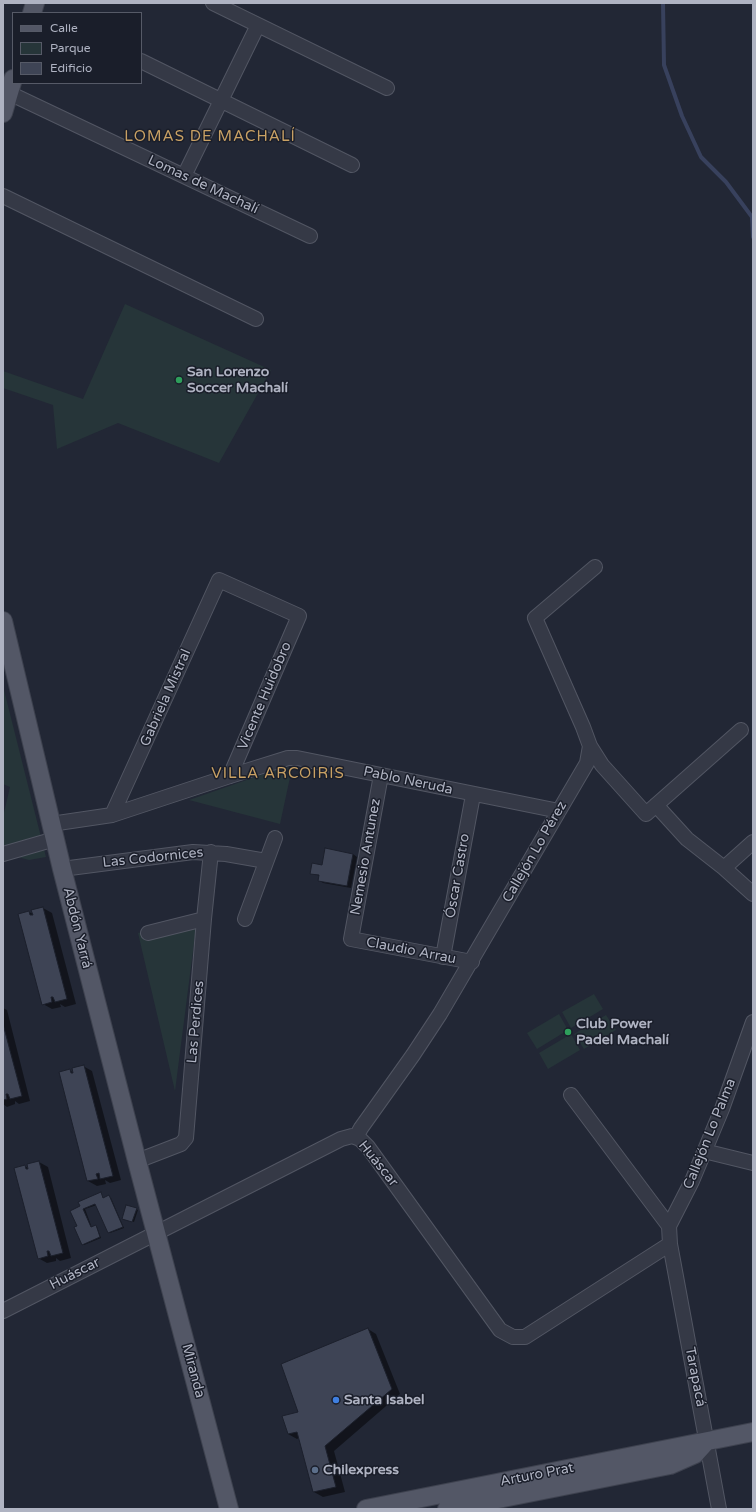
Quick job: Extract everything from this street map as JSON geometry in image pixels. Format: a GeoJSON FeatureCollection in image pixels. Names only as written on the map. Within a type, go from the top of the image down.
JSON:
{"type":"FeatureCollection","features":[{"type":"Feature","properties":{"kind":"main road"},"geometry":{"type":"LineString","coordinates":[[3,113],[11,86]]}},
{"type":"Feature","properties":{"kind":"main road","name":"Abdón Yarrá"},"geometry":{"type":"LineString","coordinates":[[3,622],[62,870],[157,1233]]}},
{"type":"Feature","properties":{"kind":"main road","name":"Miranda"},"geometry":{"type":"LineString","coordinates":[[157,1233],[230,1509]]}},
{"type":"Feature","properties":{"kind":"main road","name":"Arturo Prat"},"geometry":{"type":"LineString","coordinates":[[366,1509],[753,1432]]}},
{"type":"Feature","properties":{"kind":"main road","name":"Arturo Prat"},"geometry":{"type":"LineString","coordinates":[[447,1509],[670,1465],[695,1454],[707,1441]]}},
{"type":"Feature","properties":{"kind":"street"},"geometry":{"type":"LineString","coordinates":[[213,3],[387,88]]}},
{"type":"Feature","properties":{"kind":"street"},"geometry":{"type":"LineString","coordinates":[[184,176],[258,25]]}},
{"type":"Feature","properties":{"kind":"street"},"geometry":{"type":"LineString","coordinates":[[142,61],[352,165]]}},
{"type":"Feature","properties":{"kind":"street","name":"Lomas de Machalí"},"geometry":{"type":"LineString","coordinates":[[11,86],[184,176],[310,236]]}},
{"type":"Feature","properties":{"kind":"street"},"geometry":{"type":"LineString","coordinates":[[3,196],[256,319]]}},
{"type":"Feature","properties":{"kind":"street"},"geometry":{"type":"LineString","coordinates":[[594,567],[535,618],[590,746],[602,765],[646,814],[741,730]]}},
{"type":"Feature","properties":{"kind":"street","name":"Vicente Huidobro"},"geometry":{"type":"LineString","coordinates":[[219,580],[299,616],[230,776]]}},
{"type":"Feature","properties":{"kind":"street","name":"Gabriela Mistral"},"geometry":{"type":"LineString","coordinates":[[112,815],[219,580]]}},
{"type":"Feature","properties":{"kind":"street","name":"Callejón Lo Pérez"},"geometry":{"type":"LineString","coordinates":[[356,1137],[417,1050],[472,962],[587,763],[590,746]]}},
{"type":"Feature","properties":{"kind":"street","name":"Pablo Neruda"},"geometry":{"type":"LineString","coordinates":[[3,854],[53,832],[112,815],[280,760],[297,758],[473,795],[559,811]]}},
{"type":"Feature","properties":{"kind":"street","name":"Nemesio Antunez"},"geometry":{"type":"LineString","coordinates":[[351,939],[381,775]]}},
{"type":"Feature","properties":{"kind":"street","name":"Óscar Castro"},"geometry":{"type":"LineString","coordinates":[[443,957],[473,795]]}},
{"type":"Feature","properties":{"kind":"street"},"geometry":{"type":"LineString","coordinates":[[656,805],[687,839],[724,868],[753,894]]}},
{"type":"Feature","properties":{"kind":"street"},"geometry":{"type":"LineString","coordinates":[[245,918],[275,838]]}},
{"type":"Feature","properties":{"kind":"street"},"geometry":{"type":"LineString","coordinates":[[724,868],[753,842]]}},
{"type":"Feature","properties":{"kind":"street","name":"Las Codornices"},"geometry":{"type":"LineString","coordinates":[[62,870],[187,852],[212,852],[266,861]]}},
{"type":"Feature","properties":{"kind":"street","name":"Las Perdices"},"geometry":{"type":"LineString","coordinates":[[137,1161],[180,1144],[186,1138],[204,919],[212,852]]}},
{"type":"Feature","properties":{"kind":"street"},"geometry":{"type":"LineString","coordinates":[[148,933],[204,919]]}},
{"type":"Feature","properties":{"kind":"street","name":"Claudio Arrau"},"geometry":{"type":"LineString","coordinates":[[351,939],[472,962]]}},
{"type":"Feature","properties":{"kind":"street","name":"Callejón Lo Palma"},"geometry":{"type":"LineString","coordinates":[[669,1226],[692,1181],[722,1109],[753,1022]]}},
{"type":"Feature","properties":{"kind":"street"},"geometry":{"type":"LineString","coordinates":[[571,1095],[669,1226],[670,1244]]}},
{"type":"Feature","properties":{"kind":"street","name":"Huáscar"},"geometry":{"type":"LineString","coordinates":[[3,1311],[341,1139],[352,1136],[364,1142],[368,1147],[500,1330],[513,1336],[525,1337],[670,1244]]}},
{"type":"Feature","properties":{"kind":"street"},"geometry":{"type":"LineString","coordinates":[[704,1151],[753,1163]]}},
{"type":"Feature","properties":{"kind":"street","name":"Tarapacá"},"geometry":{"type":"LineString","coordinates":[[670,1244],[720,1509]]}},
{"type":"Feature","properties":{"kind":"green space","name":"San Lorenzo Soccer Machalí"},"geometry":{"type":"Polygon","coordinates":[[[125,304],[271,370],[219,463],[118,423],[57,449],[53,405],[3,388],[3,371],[83,399],[125,304]]]}},
{"type":"Feature","properties":{"kind":"green space"},"geometry":{"type":"Polygon","coordinates":[[[3,686],[46,857],[29,860],[3,853],[3,817],[10,787],[3,784],[3,686]]]}},
{"type":"Feature","properties":{"kind":"green space"},"geometry":{"type":"Polygon","coordinates":[[[284,767],[292,768],[280,824],[189,800],[284,767]]]}},
{"type":"Feature","properties":{"kind":"green space"},"geometry":{"type":"Polygon","coordinates":[[[197,920],[175,1091],[138,933],[197,920]]]}},
{"type":"Feature","properties":{"kind":"green space"},"geometry":{"type":"Polygon","coordinates":[[[594,994],[603,1009],[571,1028],[562,1012],[594,994]]]}},
{"type":"Feature","properties":{"kind":"green space"},"geometry":{"type":"Polygon","coordinates":[[[559,1014],[568,1030],[537,1049],[527,1033],[559,1014]]]}},
{"type":"Feature","properties":{"kind":"green space"},"geometry":{"type":"Polygon","coordinates":[[[606,1015],[616,1030],[584,1049],[574,1034],[606,1015]]]}},
{"type":"Feature","properties":{"kind":"green space"},"geometry":{"type":"Polygon","coordinates":[[[571,1034],[580,1050],[548,1069],[539,1053],[571,1034]]]}},
{"type":"Feature","properties":{"kind":"building"},"geometry":{"type":"Polygon","coordinates":[[[325,848],[353,854],[347,886],[318,881],[319,875],[310,874],[312,863],[322,865],[325,848]]]}},
{"type":"Feature","properties":{"kind":"building"},"geometry":{"type":"Polygon","coordinates":[[[43,907],[67,999],[55,1002],[53,997],[51,997],[52,1002],[42,1005],[18,914],[29,911],[30,915],[33,915],[31,910],[43,907]]]}},
{"type":"Feature","properties":{"kind":"building"},"geometry":{"type":"Polygon","coordinates":[[[3,1024],[22,1096],[10,1099],[8,1094],[6,1094],[7,1099],[3,1100],[3,1024]]]}},
{"type":"Feature","properties":{"kind":"building"},"geometry":{"type":"Polygon","coordinates":[[[84,1065],[113,1176],[100,1179],[99,1173],[96,1174],[98,1179],[87,1181],[59,1072],[70,1069],[71,1073],[73,1073],[72,1068],[84,1065]]]}},
{"type":"Feature","properties":{"kind":"building"},"geometry":{"type":"Polygon","coordinates":[[[39,1161],[63,1253],[51,1256],[49,1251],[47,1251],[48,1256],[38,1259],[14,1168],[25,1165],[26,1169],[28,1169],[27,1164],[39,1161]]]}},
{"type":"Feature","properties":{"kind":"building"},"geometry":{"type":"Polygon","coordinates":[[[101,1192],[103,1198],[109,1195],[123,1227],[108,1233],[95,1204],[83,1209],[91,1227],[96,1225],[100,1237],[82,1245],[74,1227],[77,1226],[70,1211],[80,1206],[78,1202],[101,1192]]]}},
{"type":"Feature","properties":{"kind":"building"},"geometry":{"type":"Polygon","coordinates":[[[126,1205],[137,1208],[132,1222],[122,1219],[126,1205]]]}},
{"type":"Feature","properties":{"kind":"building","name":"Santa Isabel"},"geometry":{"type":"Polygon","coordinates":[[[368,1328],[392,1389],[325,1446],[336,1487],[313,1492],[297,1432],[288,1434],[282,1416],[298,1412],[281,1364],[368,1328]]]}},
{"type":"Feature","properties":{"kind":"waterway"},"geometry":{"type":"LineString","coordinates":[[663,3],[664,65],[682,116],[701,157],[726,182],[752,217],[753,237]]}},
{"type":"Feature","properties":{"kind":"place","name":"San Lorenzo Soccer Machalí"},"geometry":{"type":"Point","coordinates":[179,380]}},
{"type":"Feature","properties":{"kind":"place","name":"Club Power Padel Machalí"},"geometry":{"type":"Point","coordinates":[568,1032]}},
{"type":"Feature","properties":{"kind":"place","name":"Santa Isabel"},"geometry":{"type":"Point","coordinates":[336,1400]}},
{"type":"Feature","properties":{"kind":"place","name":"Chilexpress"},"geometry":{"type":"Point","coordinates":[315,1470]}},
{"type":"Feature","properties":{"kind":"district","name":"LOMAS DE MACHALÍ"},"geometry":{"type":"Point","coordinates":[210,137]}},
{"type":"Feature","properties":{"kind":"district","name":"VILLA ARCOIRIS"},"geometry":{"type":"Point","coordinates":[278,774]}}]}
